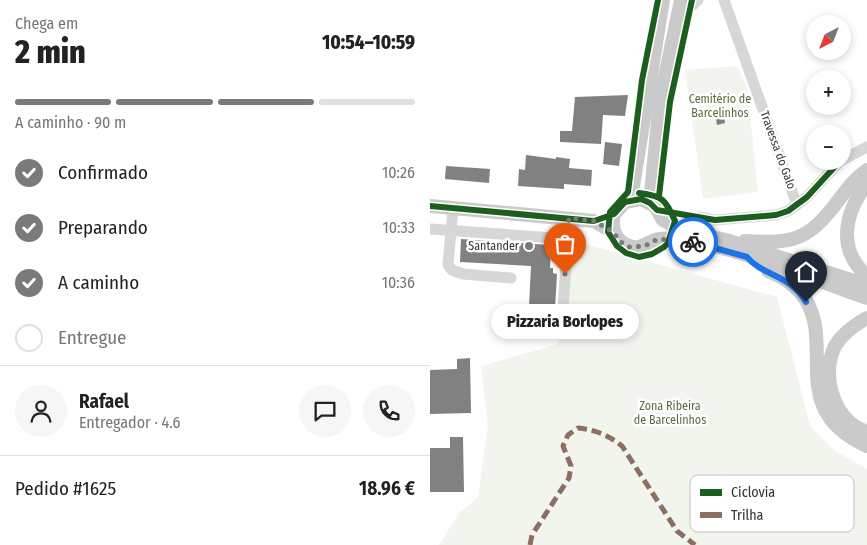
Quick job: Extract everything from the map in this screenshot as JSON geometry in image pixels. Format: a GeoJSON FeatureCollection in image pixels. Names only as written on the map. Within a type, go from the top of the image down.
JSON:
{"type":"FeatureCollection","features":[{"type":"Feature","properties":{"kind":"main road"},"geometry":{"type":"LineString","coordinates":[[631,199],[663,0]]}},
{"type":"Feature","properties":{"kind":"main road"},"geometry":{"type":"LineString","coordinates":[[650,203],[660,101],[679,18],[681,0]]}},
{"type":"Feature","properties":{"kind":"main road"},"geometry":{"type":"LineString","coordinates":[[726,240],[774,242],[795,239],[814,230],[851,184],[867,170]]}},
{"type":"Feature","properties":{"kind":"main road"},"geometry":{"type":"LineString","coordinates":[[867,184],[852,207],[846,236],[849,251],[867,276]]}},
{"type":"Feature","properties":{"kind":"main road"},"geometry":{"type":"LineString","coordinates":[[613,232],[614,214],[619,207],[631,199],[641,199],[650,203],[663,220],[681,230],[726,240],[867,285]]}},
{"type":"Feature","properties":{"kind":"main road"},"geometry":{"type":"LineString","coordinates":[[430,206],[594,221],[613,232],[622,243],[629,247],[645,246],[658,239],[702,244],[747,257],[867,298]]}},
{"type":"Feature","properties":{"kind":"main road"},"geometry":{"type":"LineString","coordinates":[[594,221],[614,214]]}},
{"type":"Feature","properties":{"kind":"main road"},"geometry":{"type":"LineString","coordinates":[[658,239],[663,220]]}},
{"type":"Feature","properties":{"kind":"main road"},"geometry":{"type":"LineString","coordinates":[[747,257],[752,264],[777,275],[800,291],[812,313],[817,348],[818,392],[826,412],[837,427],[867,446]]}},
{"type":"Feature","properties":{"kind":"main road"},"geometry":{"type":"LineString","coordinates":[[867,318],[853,326],[835,347],[829,377],[831,390],[837,406],[848,420],[867,432]]}},
{"type":"Feature","properties":{"kind":"street"},"geometry":{"type":"LineString","coordinates":[[679,18],[698,0]]}},
{"type":"Feature","properties":{"kind":"street","name":"Travessa do Galo"},"geometry":{"type":"LineString","coordinates":[[719,0],[726,5],[797,205]]}},
{"type":"Feature","properties":{"kind":"street"},"geometry":{"type":"LineString","coordinates":[[851,155],[867,147]]}},
{"type":"Feature","properties":{"kind":"street"},"geometry":{"type":"LineString","coordinates":[[699,217],[715,220],[776,215],[797,205],[832,170]]}},
{"type":"Feature","properties":{"kind":"street"},"geometry":{"type":"LineString","coordinates":[[453,208],[448,265],[452,270],[463,274],[511,278]]}},
{"type":"Feature","properties":{"kind":"street"},"geometry":{"type":"LineString","coordinates":[[563,309],[569,218]]}},
{"type":"Feature","properties":{"kind":"street"},"geometry":{"type":"LineString","coordinates":[[430,229],[567,239]]}},
{"type":"Feature","properties":{"kind":"green space","name":"Cemitério de Barcelinhos"},"geometry":{"type":"Polygon","coordinates":[[[737,66],[747,86],[758,192],[703,199],[685,70],[737,66]]]}},
{"type":"Feature","properties":{"kind":"green space","name":"Zona Ribeira de Barcelinhos"},"geometry":{"type":"Polygon","coordinates":[[[567,239],[777,297],[810,426],[835,451],[867,469],[867,545],[439,545],[459,513],[478,497],[488,425],[481,366],[558,344],[567,239]]]}},
{"type":"Feature","properties":{"kind":"building"},"geometry":{"type":"Polygon","coordinates":[[[628,95],[625,116],[603,115],[601,144],[560,142],[560,131],[572,131],[575,97],[628,95]]]}},
{"type":"Feature","properties":{"kind":"building"},"geometry":{"type":"Polygon","coordinates":[[[724,111],[725,123],[717,125],[715,112],[724,111]]]}},
{"type":"Feature","properties":{"kind":"building"},"geometry":{"type":"Polygon","coordinates":[[[605,142],[622,144],[619,166],[603,164],[605,142]]]}},
{"type":"Feature","properties":{"kind":"building"},"geometry":{"type":"Polygon","coordinates":[[[526,155],[570,159],[569,168],[592,170],[591,186],[564,184],[564,189],[518,186],[519,169],[525,170],[526,155]]]}},
{"type":"Feature","properties":{"kind":"building"},"geometry":{"type":"Polygon","coordinates":[[[446,166],[490,169],[489,183],[445,179],[446,166]]]}},
{"type":"Feature","properties":{"kind":"building"},"geometry":{"type":"Polygon","coordinates":[[[461,239],[551,245],[550,268],[553,268],[553,273],[557,274],[554,326],[545,325],[545,329],[528,327],[531,266],[460,262],[461,239]]]}},
{"type":"Feature","properties":{"kind":"building"},"geometry":{"type":"Polygon","coordinates":[[[470,358],[471,413],[430,414],[430,370],[457,369],[457,359],[470,358]]]}},
{"type":"Feature","properties":{"kind":"building"},"geometry":{"type":"Polygon","coordinates":[[[450,437],[463,437],[464,492],[430,492],[430,448],[450,448],[450,437]]]}},
{"type":"Feature","properties":{"kind":"marked path"},"geometry":{"type":"LineString","coordinates":[[530,545],[532,535],[569,478],[571,466],[563,446],[568,435],[578,428],[602,434],[622,446],[677,531],[695,545]]}},
{"type":"Feature","properties":{"kind":"cycle path"},"geometry":{"type":"LineString","coordinates":[[639,193],[658,197],[666,203],[675,221],[668,243],[652,254],[639,257],[626,253],[617,246],[608,232],[610,212],[628,192],[642,80],[658,0]]}},
{"type":"Feature","properties":{"kind":"cycle path"},"geometry":{"type":"LineString","coordinates":[[659,196],[670,102],[692,0]]}},
{"type":"Feature","properties":{"kind":"cycle path"},"geometry":{"type":"LineString","coordinates":[[430,206],[594,221],[614,214],[625,202],[641,199],[650,203],[657,210],[715,220],[776,215],[788,211],[807,197],[832,170]]}},
{"type":"Feature","properties":{"kind":"way so far"},"geometry":{"type":"LineString","coordinates":[[565,274],[569,218],[594,221],[613,232],[622,243],[629,247],[645,246],[658,239],[693,242]]}},
{"type":"Feature","properties":{"kind":"place","name":"Santander"},"geometry":{"type":"Point","coordinates":[529,246]}},
{"type":"Feature","properties":{"kind":"place","name":"Pizzaria Borlopes"},"geometry":{"type":"Point","coordinates":[565,274]}},
{"type":"Feature","properties":{"kind":"route"},"geometry":{"type":"LineString","coordinates":[[693,242],[747,257],[752,264],[777,275],[800,291],[806,302]]}}]}
